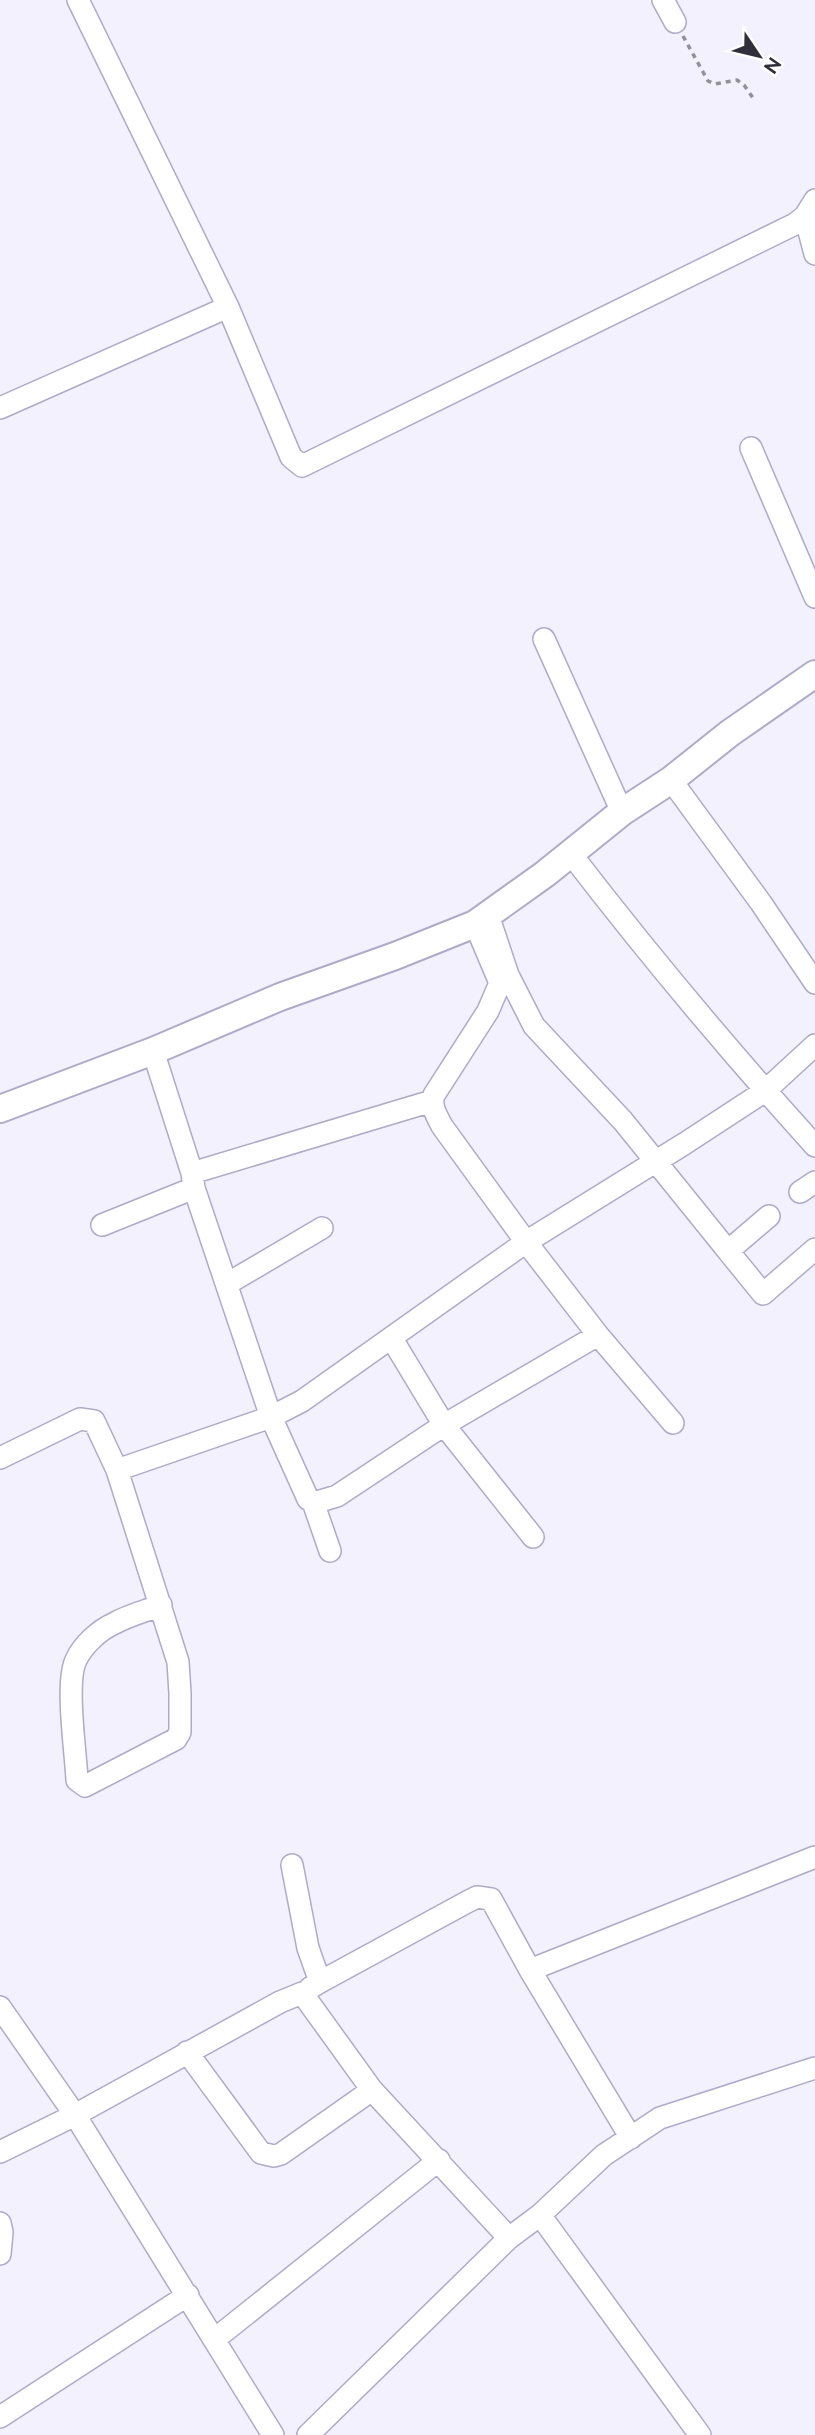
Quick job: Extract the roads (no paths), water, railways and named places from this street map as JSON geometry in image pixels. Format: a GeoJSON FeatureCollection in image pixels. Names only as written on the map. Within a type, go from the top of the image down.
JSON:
{"type":"FeatureCollection","features":[{"type":"Feature","properties":{"kind":"street"},"geometry":{"type":"LineString","coordinates":[[78,0],[228,307],[292,457],[302,466],[733,256],[796,224],[810,208]]}},
{"type":"Feature","properties":{"kind":"street"},"geometry":{"type":"LineString","coordinates":[[663,0],[675,22]]}},
{"type":"Feature","properties":{"kind":"street"},"geometry":{"type":"LineString","coordinates":[[810,208],[815,254]]}},
{"type":"Feature","properties":{"kind":"street"},"geometry":{"type":"LineString","coordinates":[[0,408],[228,307]]}},
{"type":"Feature","properties":{"kind":"street"},"geometry":{"type":"LineString","coordinates":[[751,448],[815,597]]}},
{"type":"Feature","properties":{"kind":"street"},"geometry":{"type":"LineString","coordinates":[[544,639],[622,812]]}},
{"type":"Feature","properties":{"kind":"street"},"geometry":{"type":"LineString","coordinates":[[0,1109],[153,1051],[280,997],[395,956],[481,919],[571,854],[622,812],[671,780],[730,733],[815,674]]}},
{"type":"Feature","properties":{"kind":"street"},"geometry":{"type":"LineString","coordinates":[[671,780],[761,903],[815,983]]}},
{"type":"Feature","properties":{"kind":"street"},"geometry":{"type":"LineString","coordinates":[[571,854],[617,914],[765,1091],[815,1146]]}},
{"type":"Feature","properties":{"kind":"street"},"geometry":{"type":"LineString","coordinates":[[102,1225],[193,1181],[432,1101],[488,1011],[500,983],[481,919]]}},
{"type":"Feature","properties":{"kind":"street"},"geometry":{"type":"LineString","coordinates":[[481,919],[534,1026],[656,1161],[763,1294],[815,1249]]}},
{"type":"Feature","properties":{"kind":"street"},"geometry":{"type":"LineString","coordinates":[[117,1470],[271,1417],[302,1401],[526,1242],[765,1091],[815,1045]]}},
{"type":"Feature","properties":{"kind":"street"},"geometry":{"type":"LineString","coordinates":[[153,1051],[271,1417],[305,1496],[313,1502],[330,1551]]}},
{"type":"Feature","properties":{"kind":"street"},"geometry":{"type":"LineString","coordinates":[[432,1101],[442,1126],[526,1242],[598,1335],[673,1423]]}},
{"type":"Feature","properties":{"kind":"street"},"geometry":{"type":"LineString","coordinates":[[728,1251],[769,1216]]}},
{"type":"Feature","properties":{"kind":"street"},"geometry":{"type":"LineString","coordinates":[[227,1284],[322,1228]]}},
{"type":"Feature","properties":{"kind":"street"},"geometry":{"type":"LineString","coordinates":[[313,1502],[337,1496],[444,1425],[598,1335]]}},
{"type":"Feature","properties":{"kind":"street"},"geometry":{"type":"LineString","coordinates":[[391,1339],[444,1425],[533,1537]]}},
{"type":"Feature","properties":{"kind":"street"},"geometry":{"type":"LineString","coordinates":[[0,1458],[80,1419],[89,1419],[97,1425],[117,1470],[161,1605],[178,1662],[180,1732],[170,1743],[85,1786],[80,1784],[77,1780],[72,1693],[72,1670],[76,1658],[93,1638],[113,1623],[161,1605]]}},
{"type":"Feature","properties":{"kind":"street"},"geometry":{"type":"LineString","coordinates":[[530,1970],[815,1857]]}},
{"type":"Feature","properties":{"kind":"street"},"geometry":{"type":"LineString","coordinates":[[292,1865],[308,1948],[311,1987],[372,2090],[509,2238]]}},
{"type":"Feature","properties":{"kind":"street"},"geometry":{"type":"LineString","coordinates":[[0,2152],[75,2115],[477,1897],[486,1897],[496,1905],[530,1970],[631,2138]]}},
{"type":"Feature","properties":{"kind":"street"},"geometry":{"type":"LineString","coordinates":[[0,2007],[75,2115],[273,2435]]}},
{"type":"Feature","properties":{"kind":"street"},"geometry":{"type":"LineString","coordinates":[[187,2052],[261,2153],[267,2155],[281,2154],[372,2090]]}},
{"type":"Feature","properties":{"kind":"street"},"geometry":{"type":"LineString","coordinates":[[308,2435],[509,2238],[540,2215],[604,2155],[660,2118],[815,2068]]}},
{"type":"Feature","properties":{"kind":"street"},"geometry":{"type":"LineString","coordinates":[[215,2339],[439,2160]]}},
{"type":"Feature","properties":{"kind":"street"},"geometry":{"type":"LineString","coordinates":[[540,2215],[699,2435]]}},
{"type":"Feature","properties":{"kind":"street"},"geometry":{"type":"LineString","coordinates":[[0,2223],[0,2254]]}},
{"type":"Feature","properties":{"kind":"street"},"geometry":{"type":"LineString","coordinates":[[0,2417],[188,2295]]}},
{"type":"Feature","properties":{"kind":"street"},"geometry":{"type":"LineString","coordinates":[[0,2428],[3,2435]]}}]}
